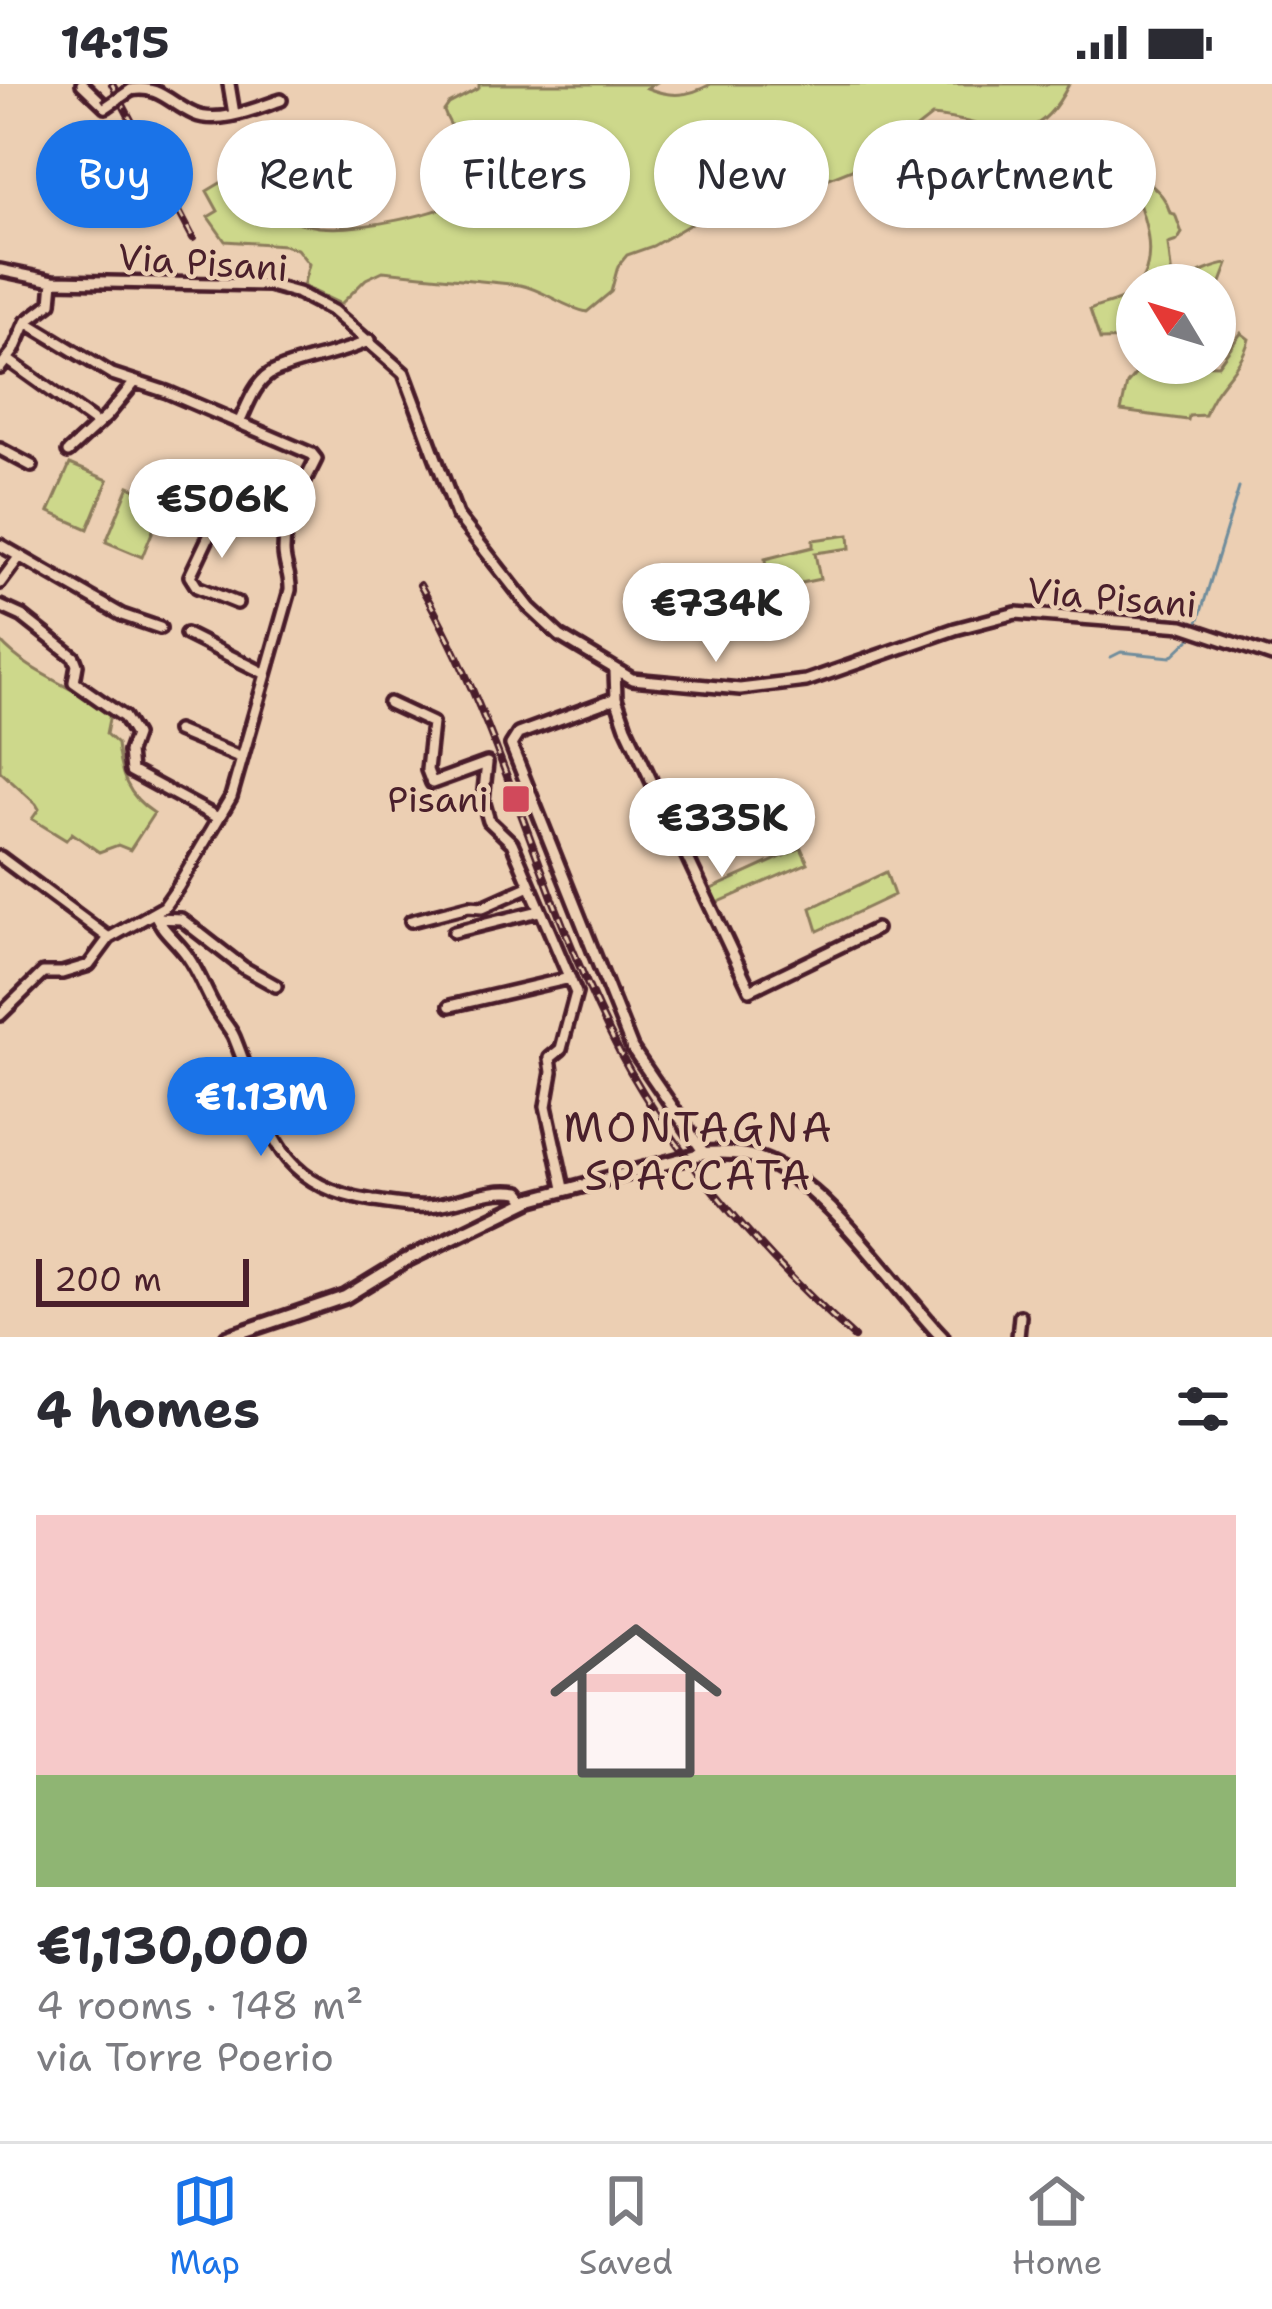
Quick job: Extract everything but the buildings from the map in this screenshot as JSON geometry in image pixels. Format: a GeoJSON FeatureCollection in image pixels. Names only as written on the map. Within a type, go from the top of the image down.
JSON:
{"type":"FeatureCollection","features":[{"type":"Feature","properties":{"kind":"main road"},"geometry":{"type":"LineString","coordinates":[[227,1337],[344,1297],[404,1261],[527,1201],[704,1153],[729,1152],[764,1160],[801,1183],[942,1337]]}},
{"type":"Feature","properties":{"kind":"street"},"geometry":{"type":"LineString","coordinates":[[82,84],[106,106],[136,87],[158,91],[200,116],[234,114],[281,100]]}},
{"type":"Feature","properties":{"kind":"street"},"geometry":{"type":"LineString","coordinates":[[229,84],[234,114]]}},
{"type":"Feature","properties":{"kind":"street","name":"Via Pisani"},"geometry":{"type":"LineString","coordinates":[[0,270],[53,292],[268,285],[314,301],[370,340],[404,373],[458,515],[530,608],[560,636],[615,671],[648,683],[740,689],[806,681],[999,614],[1195,628],[1272,656]]}},
{"type":"Feature","properties":{"kind":"street"},"geometry":{"type":"LineString","coordinates":[[53,292],[26,322],[4,364],[92,420]]}},
{"type":"Feature","properties":{"kind":"street"},"geometry":{"type":"LineString","coordinates":[[0,1019],[43,973],[62,973],[89,964],[109,938],[156,915],[231,796],[290,590],[284,562],[286,516],[316,456],[112,374],[26,322]]}},
{"type":"Feature","properties":{"kind":"street"},"geometry":{"type":"LineString","coordinates":[[239,423],[251,396],[268,375],[353,350],[370,340]]}},
{"type":"Feature","properties":{"kind":"street"},"geometry":{"type":"LineString","coordinates":[[68,452],[135,382]]}},
{"type":"Feature","properties":{"kind":"street"},"geometry":{"type":"LineString","coordinates":[[0,449],[32,466]]}},
{"type":"Feature","properties":{"kind":"street"},"geometry":{"type":"LineString","coordinates":[[219,515],[190,577],[197,587],[237,603]]}},
{"type":"Feature","properties":{"kind":"street"},"geometry":{"type":"LineString","coordinates":[[0,545],[122,615],[160,628]]}},
{"type":"Feature","properties":{"kind":"street"},"geometry":{"type":"LineString","coordinates":[[0,583],[20,556]]}},
{"type":"Feature","properties":{"kind":"street"},"geometry":{"type":"LineString","coordinates":[[0,606],[22,616],[74,657],[74,682],[124,717],[135,735],[129,752],[131,771],[218,818]]}},
{"type":"Feature","properties":{"kind":"street"},"geometry":{"type":"LineString","coordinates":[[186,634],[264,674]]}},
{"type":"Feature","properties":{"kind":"street"},"geometry":{"type":"LineString","coordinates":[[615,671],[616,698],[636,748],[750,990],[876,929]]}},
{"type":"Feature","properties":{"kind":"street"},"geometry":{"type":"LineString","coordinates":[[616,698],[518,734],[511,745],[632,1048],[704,1153]]}},
{"type":"Feature","properties":{"kind":"street"},"geometry":{"type":"LineString","coordinates":[[389,703],[431,722],[427,773],[432,783],[487,763],[483,795],[489,821],[512,843],[576,993],[561,1048],[550,1058],[546,1100],[564,1188]]}},
{"type":"Feature","properties":{"kind":"street"},"geometry":{"type":"LineString","coordinates":[[177,731],[242,758]]}},
{"type":"Feature","properties":{"kind":"street"},"geometry":{"type":"LineString","coordinates":[[0,857],[109,938]]}},
{"type":"Feature","properties":{"kind":"street"},"geometry":{"type":"LineString","coordinates":[[411,921],[469,906],[483,907],[528,887]]}},
{"type":"Feature","properties":{"kind":"street"},"geometry":{"type":"LineString","coordinates":[[454,932],[539,910]]}},
{"type":"Feature","properties":{"kind":"street"},"geometry":{"type":"LineString","coordinates":[[156,915],[181,919],[244,968],[276,986]]}},
{"type":"Feature","properties":{"kind":"street"},"geometry":{"type":"LineString","coordinates":[[156,915],[188,957],[232,1034],[252,1096],[271,1132],[290,1163],[314,1185],[341,1196],[425,1207],[504,1190],[520,1192],[527,1201]]}},
{"type":"Feature","properties":{"kind":"street"},"geometry":{"type":"LineString","coordinates":[[450,1006],[570,978]]}},
{"type":"Feature","properties":{"kind":"street"},"geometry":{"type":"LineString","coordinates":[[1018,1337],[1019,1316]]}},
{"type":"Feature","properties":{"kind":"green space"},"geometry":{"type":"Polygon","coordinates":[[[479,84],[654,84],[647,88],[672,94],[711,84],[1069,84],[1043,120],[932,116],[927,120],[853,120],[853,169],[829,178],[829,120],[654,120],[654,228],[684,228],[627,255],[618,266],[611,292],[587,312],[520,285],[383,271],[366,279],[341,304],[303,286],[309,264],[297,249],[225,241],[208,217],[217,212],[217,228],[396,228],[396,220],[420,215],[420,228],[630,228],[630,120],[448,120],[444,111],[449,104],[479,84]]]}},
{"type":"Feature","properties":{"kind":"green space"},"geometry":{"type":"Polygon","coordinates":[[[217,185],[217,209],[207,191],[217,185]]]}},
{"type":"Feature","properties":{"kind":"green space"},"geometry":{"type":"Polygon","coordinates":[[[1156,191],[1175,214],[1182,233],[1168,244],[1170,264],[1147,264],[1146,228],[1156,228],[1156,191]]]}},
{"type":"Feature","properties":{"kind":"green space"},"geometry":{"type":"Polygon","coordinates":[[[1116,301],[1116,340],[1100,340],[1090,310],[1116,301]]]}},
{"type":"Feature","properties":{"kind":"green space"},"geometry":{"type":"Polygon","coordinates":[[[1241,333],[1249,339],[1236,366],[1236,340],[1241,333]]]}},
{"type":"Feature","properties":{"kind":"green space"},"geometry":{"type":"Polygon","coordinates":[[[1127,384],[1223,384],[1205,415],[1188,420],[1121,411],[1127,384]]]}},
{"type":"Feature","properties":{"kind":"green space"},"geometry":{"type":"Polygon","coordinates":[[[70,464],[108,480],[88,529],[49,512],[70,464]]]}},
{"type":"Feature","properties":{"kind":"green space"},"geometry":{"type":"Polygon","coordinates":[[[129,486],[165,501],[142,557],[106,542],[129,486]]]}},
{"type":"Feature","properties":{"kind":"green space"},"geometry":{"type":"Polygon","coordinates":[[[849,535],[850,548],[815,553],[820,579],[768,590],[765,559],[813,547],[813,540],[849,535]]]}},
{"type":"Feature","properties":{"kind":"green space"},"geometry":{"type":"Polygon","coordinates":[[[0,641],[25,663],[110,714],[106,734],[117,744],[126,783],[154,813],[130,850],[118,845],[99,852],[72,833],[66,840],[32,819],[39,809],[36,804],[0,771],[0,641]]]}},
{"type":"Feature","properties":{"kind":"green space"},"geometry":{"type":"Polygon","coordinates":[[[801,848],[808,863],[712,905],[707,891],[801,848]]]}},
{"type":"Feature","properties":{"kind":"green space"},"geometry":{"type":"Polygon","coordinates":[[[886,872],[894,895],[818,931],[811,908],[886,872]]]}},
{"type":"Feature","properties":{"kind":"waterway"},"geometry":{"type":"LineString","coordinates":[[1111,657],[1121,652],[1171,657],[1194,635],[1239,488]]}},
{"type":"Feature","properties":{"kind":"railway"},"geometry":{"type":"LineString","coordinates":[[112,84],[193,238]]}},
{"type":"Feature","properties":{"kind":"railway"},"geometry":{"type":"LineString","coordinates":[[420,585],[474,693],[584,976],[631,1073],[717,1195],[784,1270],[854,1337]]}},
{"type":"Feature","properties":{"kind":"place","name":"Pisani"},"geometry":{"type":"Point","coordinates":[516,799]}},
{"type":"Feature","properties":{"kind":"district","name":"MONTAGNA SPACCATA"},"geometry":{"type":"Point","coordinates":[699,1151]}}]}
